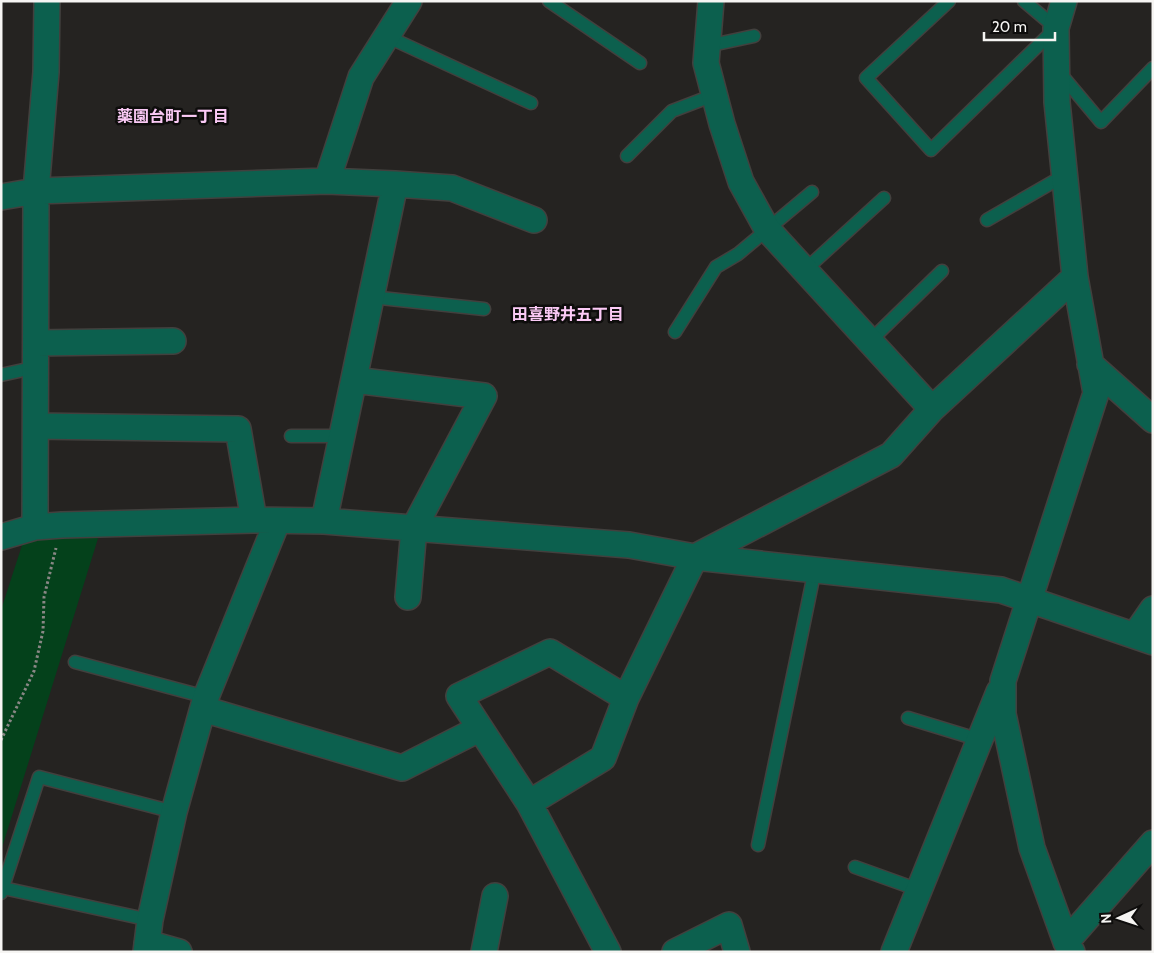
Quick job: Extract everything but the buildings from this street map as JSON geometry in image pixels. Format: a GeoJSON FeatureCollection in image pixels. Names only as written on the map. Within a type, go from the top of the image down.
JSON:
{"type":"FeatureCollection","features":[{"type":"Feature","properties":{"kind":"street"},"geometry":{"type":"LineString","coordinates":[[35,528],[36,191],[46,72],[47,1]]}},
{"type":"Feature","properties":{"kind":"street"},"geometry":{"type":"LineString","coordinates":[[327,181],[361,77],[409,1]]}},
{"type":"Feature","properties":{"kind":"street"},"geometry":{"type":"LineString","coordinates":[[711,1],[706,63],[741,182],[767,229],[932,409]]}},
{"type":"Feature","properties":{"kind":"street"},"geometry":{"type":"LineString","coordinates":[[894,952],[1003,681],[1096,393],[1075,277],[1055,68],[1056,28],[1064,1]]}},
{"type":"Feature","properties":{"kind":"street"},"geometry":{"type":"LineString","coordinates":[[1,198],[36,191],[327,181],[452,188],[534,220]]}},
{"type":"Feature","properties":{"kind":"street"},"geometry":{"type":"LineString","coordinates":[[324,522],[395,184]]}},
{"type":"Feature","properties":{"kind":"street"},"geometry":{"type":"LineString","coordinates":[[530,803],[603,758],[626,698],[695,557],[892,455],[932,409],[1075,277]]}},
{"type":"Feature","properties":{"kind":"street"},"geometry":{"type":"LineString","coordinates":[[37,355],[173,341]]}},
{"type":"Feature","properties":{"kind":"street"},"geometry":{"type":"LineString","coordinates":[[1090,364],[1151,415]]}},
{"type":"Feature","properties":{"kind":"street"},"geometry":{"type":"LineString","coordinates":[[354,380],[484,396],[414,528],[408,597]]}},
{"type":"Feature","properties":{"kind":"street"},"geometry":{"type":"LineString","coordinates":[[36,426],[238,428],[265,521],[205,703],[174,812],[148,938],[180,952]]}},
{"type":"Feature","properties":{"kind":"street"},"geometry":{"type":"LineString","coordinates":[[1,536],[35,528],[62,525],[265,521],[324,522],[629,545],[695,557],[1001,590],[1029,601],[1144,638],[1153,610]]}},
{"type":"Feature","properties":{"kind":"street"},"geometry":{"type":"LineString","coordinates":[[608,952],[530,803],[479,729],[459,696],[550,652],[626,698]]}},
{"type":"Feature","properties":{"kind":"street"},"geometry":{"type":"LineString","coordinates":[[1003,681],[1003,714],[1032,848],[1069,947],[1150,852]]}},
{"type":"Feature","properties":{"kind":"street"},"geometry":{"type":"LineString","coordinates":[[205,703],[402,768],[479,729]]}},
{"type":"Feature","properties":{"kind":"street"},"geometry":{"type":"LineString","coordinates":[[484,952],[495,896]]}},
{"type":"Feature","properties":{"kind":"street"},"geometry":{"type":"LineString","coordinates":[[675,952],[729,925],[737,952]]}},
{"type":"Feature","properties":{"kind":"lane"},"geometry":{"type":"LineString","coordinates":[[549,1],[640,63]]}},
{"type":"Feature","properties":{"kind":"lane"},"geometry":{"type":"LineString","coordinates":[[949,1],[866,78],[931,150],[1056,28],[1024,1]]}},
{"type":"Feature","properties":{"kind":"lane"},"geometry":{"type":"LineString","coordinates":[[386,36],[531,103]]}},
{"type":"Feature","properties":{"kind":"lane"},"geometry":{"type":"LineString","coordinates":[[707,46],[754,36]]}},
{"type":"Feature","properties":{"kind":"lane"},"geometry":{"type":"LineString","coordinates":[[1055,68],[1101,122],[1153,68]]}},
{"type":"Feature","properties":{"kind":"lane"},"geometry":{"type":"LineString","coordinates":[[626,156],[672,111],[714,95]]}},
{"type":"Feature","properties":{"kind":"lane"},"geometry":{"type":"LineString","coordinates":[[987,220],[1065,175]]}},
{"type":"Feature","properties":{"kind":"lane"},"geometry":{"type":"LineString","coordinates":[[675,332],[716,267],[738,254],[812,192]]}},
{"type":"Feature","properties":{"kind":"lane"},"geometry":{"type":"LineString","coordinates":[[804,270],[884,198]]}},
{"type":"Feature","properties":{"kind":"lane"},"geometry":{"type":"LineString","coordinates":[[870,341],[942,271]]}},
{"type":"Feature","properties":{"kind":"lane"},"geometry":{"type":"LineString","coordinates":[[371,297],[484,309]]}},
{"type":"Feature","properties":{"kind":"lane"},"geometry":{"type":"LineString","coordinates":[[1,375],[37,355]]}},
{"type":"Feature","properties":{"kind":"lane"},"geometry":{"type":"LineString","coordinates":[[291,436],[341,436]]}},
{"type":"Feature","properties":{"kind":"lane"},"geometry":{"type":"LineString","coordinates":[[758,845],[815,569]]}},
{"type":"Feature","properties":{"kind":"lane"},"geometry":{"type":"LineString","coordinates":[[75,662],[205,703]]}},
{"type":"Feature","properties":{"kind":"lane"},"geometry":{"type":"LineString","coordinates":[[908,718],[980,740]]}},
{"type":"Feature","properties":{"kind":"lane"},"geometry":{"type":"LineString","coordinates":[[148,938],[2,891],[39,777],[174,812]]}},
{"type":"Feature","properties":{"kind":"lane"},"geometry":{"type":"LineString","coordinates":[[855,867],[919,890]]}},
{"type":"Feature","properties":{"kind":"path"},"geometry":{"type":"LineString","coordinates":[[1,740],[34,671],[44,631],[44,596],[62,525]]}},
{"type":"Feature","properties":{"kind":"green space"},"geometry":{"type":"Polygon","coordinates":[[[100,532],[1,851],[1,610],[25,536],[100,532]]]}},
{"type":"Feature","properties":{"kind":"district","name":"薬園台町一丁目"},"geometry":{"type":"Point","coordinates":[173,116]}},
{"type":"Feature","properties":{"kind":"district","name":"田喜野井五丁目"},"geometry":{"type":"Point","coordinates":[568,314]}}]}
